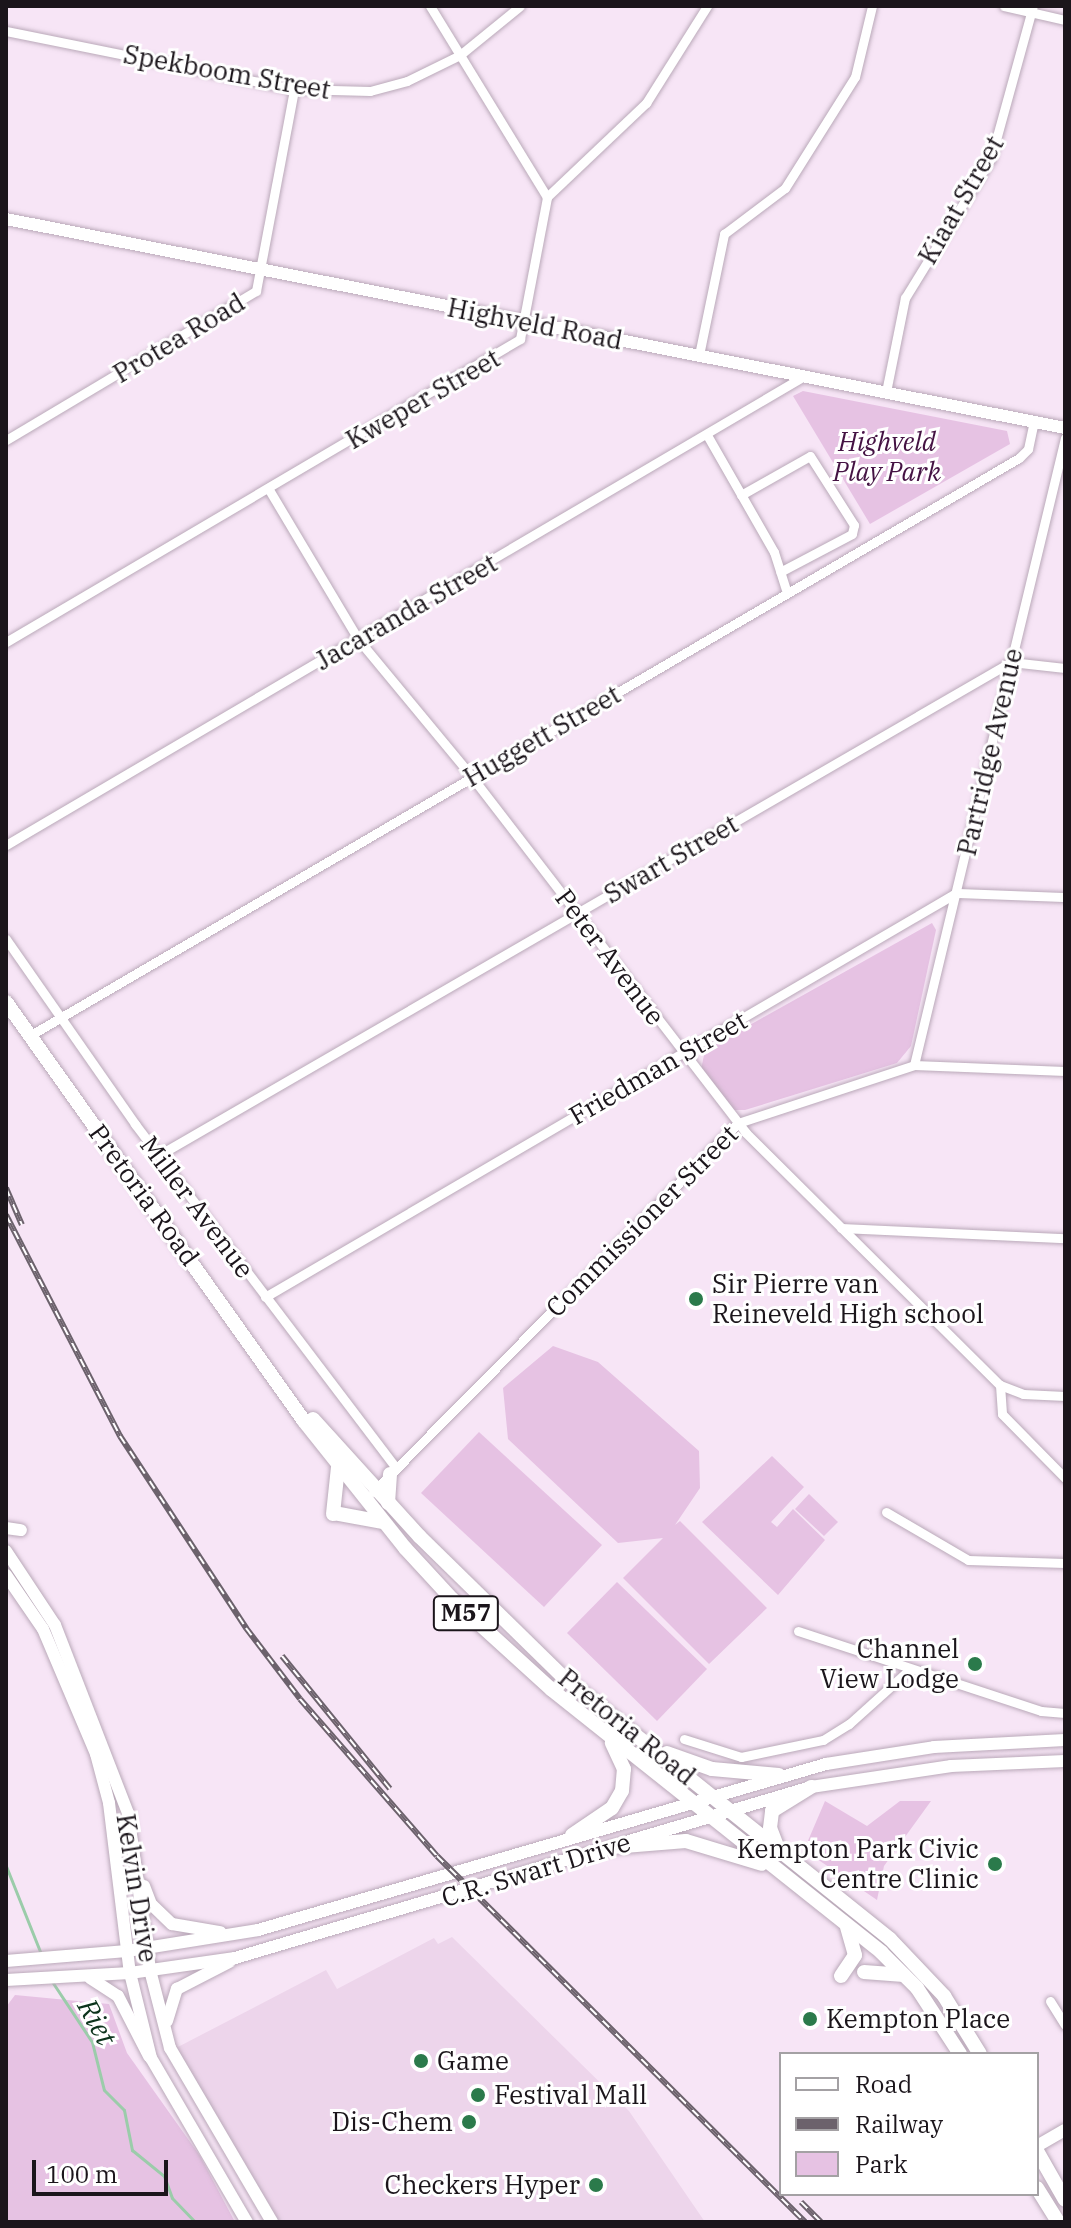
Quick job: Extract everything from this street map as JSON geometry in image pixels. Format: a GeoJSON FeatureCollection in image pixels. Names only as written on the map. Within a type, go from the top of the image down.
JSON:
{"type":"FeatureCollection","features":[{"type":"Feature","properties":{"kind":"main road","name":"Pretoria Road"},"geometry":{"type":"LineString","coordinates":[[6,1002],[338,1466],[370,1494],[388,1503],[563,1677],[890,1939],[939,1989],[979,2052]]}},
{"type":"Feature","properties":{"kind":"main road","name":"Pretoria Road"},"geometry":{"type":"LineString","coordinates":[[283,1387],[370,1494],[383,1522],[452,1599],[608,1735],[780,1871],[904,1975],[934,2010],[959,2052]]}},
{"type":"Feature","properties":{"kind":"main road"},"geometry":{"type":"LineString","coordinates":[[338,1466],[333,1514],[383,1522]]}},
{"type":"Feature","properties":{"kind":"main road"},"geometry":{"type":"LineString","coordinates":[[388,1503],[393,1471]]}},
{"type":"Feature","properties":{"kind":"main road"},"geometry":{"type":"LineString","coordinates":[[572,1835],[612,1808],[622,1791],[622,1760],[608,1735]]}},
{"type":"Feature","properties":{"kind":"main road"},"geometry":{"type":"LineString","coordinates":[[655,1749],[712,1769],[779,1775]]}},
{"type":"Feature","properties":{"kind":"main road"},"geometry":{"type":"LineString","coordinates":[[779,1850],[770,1828],[772,1811],[811,1787]]}},
{"type":"Feature","properties":{"kind":"main road"},"geometry":{"type":"LineString","coordinates":[[612,1847],[686,1841],[780,1871]]}},
{"type":"Feature","properties":{"kind":"main road"},"geometry":{"type":"LineString","coordinates":[[841,1976],[855,1955],[847,1926]]}},
{"type":"Feature","properties":{"kind":"main road"},"geometry":{"type":"LineString","coordinates":[[864,1972],[904,1975]]}},
{"type":"Feature","properties":{"kind":"main road"},"geometry":{"type":"LineString","coordinates":[[1039,2152],[1065,2200]]}},
{"type":"Feature","properties":{"kind":"main road"},"geometry":{"type":"LineString","coordinates":[[1039,2191],[1058,2222]]}},
{"type":"Feature","properties":{"kind":"street"},"geometry":{"type":"LineString","coordinates":[[430,6],[547,197],[646,103],[707,6]]}},
{"type":"Feature","properties":{"kind":"street","name":"Spekboom Street"},"geometry":{"type":"LineString","coordinates":[[6,31],[294,89],[370,91],[407,81],[460,55],[520,6]]}},
{"type":"Feature","properties":{"kind":"street"},"geometry":{"type":"LineString","coordinates":[[699,355],[724,234],[785,188],[855,77],[872,6]]}},
{"type":"Feature","properties":{"kind":"street"},"geometry":{"type":"LineString","coordinates":[[1004,6],[1033,9],[1065,20]]}},
{"type":"Feature","properties":{"kind":"street","name":"Kiaat Street"},"geometry":{"type":"LineString","coordinates":[[886,392],[905,298],[991,158],[1033,9]]}},
{"type":"Feature","properties":{"kind":"street","name":"Protea Road"},"geometry":{"type":"LineString","coordinates":[[6,440],[251,296],[259,287],[294,89]]}},
{"type":"Feature","properties":{"kind":"street","name":"Kweper Street"},"geometry":{"type":"LineString","coordinates":[[6,642],[511,348],[525,322],[547,197]]}},
{"type":"Feature","properties":{"kind":"street","name":"Highveld Road"},"geometry":{"type":"LineString","coordinates":[[6,219],[1065,428]]}},
{"type":"Feature","properties":{"kind":"street","name":"Jacaranda Street"},"geometry":{"type":"LineString","coordinates":[[6,845],[804,376]]}},
{"type":"Feature","properties":{"kind":"street","name":"Huggett Street"},"geometry":{"type":"LineString","coordinates":[[29,1036],[1019,458],[1028,449],[1034,421]]}},
{"type":"Feature","properties":{"kind":"street"},"geometry":{"type":"LineString","coordinates":[[707,435],[780,572],[787,593]]}},
{"type":"Feature","properties":{"kind":"street","name":"Partridge Avenue"},"geometry":{"type":"LineString","coordinates":[[914,1065],[1065,438]]}},
{"type":"Feature","properties":{"kind":"street"},"geometry":{"type":"LineString","coordinates":[[741,495],[810,456],[855,527],[819,554],[780,572]]}},
{"type":"Feature","properties":{"kind":"street","name":"Peter Avenue"},"geometry":{"type":"LineString","coordinates":[[268,488],[358,639],[472,777],[738,1123],[1000,1385]]}},
{"type":"Feature","properties":{"kind":"street"},"geometry":{"type":"LineString","coordinates":[[1011,662],[1065,668]]}},
{"type":"Feature","properties":{"kind":"street","name":"Swart Street"},"geometry":{"type":"LineString","coordinates":[[159,1155],[1011,662]]}},
{"type":"Feature","properties":{"kind":"street"},"geometry":{"type":"LineString","coordinates":[[956,893],[1065,897]]}},
{"type":"Feature","properties":{"kind":"street","name":"Friedman Street"},"geometry":{"type":"LineString","coordinates":[[265,1297],[956,893]]}},
{"type":"Feature","properties":{"kind":"street","name":"Miller Avenue"},"geometry":{"type":"LineString","coordinates":[[6,939],[58,1018],[393,1471]]}},
{"type":"Feature","properties":{"kind":"street","name":"Commissioner Street"},"geometry":{"type":"LineString","coordinates":[[370,1494],[738,1123],[914,1065],[1065,1071]]}},
{"type":"Feature","properties":{"kind":"street"},"geometry":{"type":"LineString","coordinates":[[841,1228],[1065,1238]]}},
{"type":"Feature","properties":{"kind":"street"},"geometry":{"type":"LineString","coordinates":[[1065,1396],[1023,1394],[1000,1385],[1002,1414],[1065,1478]]}},
{"type":"Feature","properties":{"kind":"street"},"geometry":{"type":"LineString","coordinates":[[886,1512],[968,1560],[1065,1563]]}},
{"type":"Feature","properties":{"kind":"street"},"geometry":{"type":"LineString","coordinates":[[6,1528],[21,1530]]}},
{"type":"Feature","properties":{"kind":"street","name":"Kelvin Drive"},"geometry":{"type":"LineString","coordinates":[[6,1551],[55,1625],[128,1813],[150,1970],[166,2035],[272,2222]]}},
{"type":"Feature","properties":{"kind":"street","name":"Kelvin Drive"},"geometry":{"type":"LineString","coordinates":[[6,1575],[43,1629],[96,1754],[109,1803],[130,1973],[151,2058],[247,2222]]}},
{"type":"Feature","properties":{"kind":"street"},"geometry":{"type":"LineString","coordinates":[[798,1631],[1041,1711],[1065,1713]]}},
{"type":"Feature","properties":{"kind":"street"},"geometry":{"type":"LineString","coordinates":[[684,1739],[741,1757],[823,1740],[849,1724],[910,1669]]}},
{"type":"Feature","properties":{"kind":"street","name":"C.R. Swart Drive"},"geometry":{"type":"LineString","coordinates":[[6,1961],[127,1951],[258,1930],[779,1775],[893,1752],[1065,1740]]}},
{"type":"Feature","properties":{"kind":"street","name":"C.R. Swart Drive"},"geometry":{"type":"LineString","coordinates":[[6,1980],[130,1973],[235,1958],[811,1787],[951,1766],[1065,1761]]}},
{"type":"Feature","properties":{"kind":"street"},"geometry":{"type":"LineString","coordinates":[[138,1872],[151,1904],[172,1924],[193,1931],[258,1930]]}},
{"type":"Feature","properties":{"kind":"street"},"geometry":{"type":"LineString","coordinates":[[166,2035],[167,2010],[177,1989],[235,1958]]}},
{"type":"Feature","properties":{"kind":"street"},"geometry":{"type":"LineString","coordinates":[[85,1976],[114,1991],[137,2042],[151,2058]]}},
{"type":"Feature","properties":{"kind":"street"},"geometry":{"type":"LineString","coordinates":[[1050,2001],[1065,2025]]}},
{"type":"Feature","properties":{"kind":"street"},"geometry":{"type":"LineString","coordinates":[[1039,2147],[1065,2130]]}},
{"type":"Feature","properties":{"kind":"shaded area"},"geometry":{"type":"Polygon","coordinates":[[[452,1937],[629,2111],[705,2222],[276,2222],[176,2048],[326,1970],[337,1989],[434,1938],[438,1944],[452,1937]]]}},
{"type":"Feature","properties":{"kind":"green space","name":"Highveld Play Park"},"geometry":{"type":"Polygon","coordinates":[[[803,391],[1007,431],[1010,444],[870,524],[793,396],[803,391]]]}},
{"type":"Feature","properties":{"kind":"green space"},"geometry":{"type":"Polygon","coordinates":[[[932,923],[936,930],[911,1046],[897,1063],[745,1110],[734,1110],[701,1070],[705,1050],[932,923]]]}},
{"type":"Feature","properties":{"kind":"green space"},"geometry":{"type":"Polygon","coordinates":[[[553,1346],[598,1362],[699,1451],[700,1488],[675,1525],[680,1521],[767,1608],[709,1664],[623,1578],[663,1538],[618,1543],[508,1439],[503,1388],[553,1346]]]}},
{"type":"Feature","properties":{"kind":"green space"},"geometry":{"type":"Polygon","coordinates":[[[479,1432],[602,1545],[544,1607],[421,1493],[479,1432]]]}},
{"type":"Feature","properties":{"kind":"green space"},"geometry":{"type":"Polygon","coordinates":[[[772,1456],[804,1487],[771,1522],[777,1527],[793,1509],[825,1540],[778,1595],[702,1522],[772,1456]]]}},
{"type":"Feature","properties":{"kind":"green space"},"geometry":{"type":"Polygon","coordinates":[[[809,1494],[838,1522],[824,1536],[795,1509],[809,1494]]]}},
{"type":"Feature","properties":{"kind":"green space"},"geometry":{"type":"Polygon","coordinates":[[[617,1582],[707,1669],[657,1721],[567,1633],[617,1582]]]}},
{"type":"Feature","properties":{"kind":"green space"},"geometry":{"type":"Polygon","coordinates":[[[825,1801],[867,1826],[900,1801],[931,1801],[884,1866],[877,1900],[804,1850],[825,1801]]]}},
{"type":"Feature","properties":{"kind":"green space"},"geometry":{"type":"Polygon","coordinates":[[[15,1995],[109,2004],[127,2053],[200,2156],[235,2222],[6,2222],[6,2007],[15,1995]]]}},
{"type":"Feature","properties":{"kind":"waterway","name":"Riet"},"geometry":{"type":"LineString","coordinates":[[6,1866],[41,1954]]}},
{"type":"Feature","properties":{"kind":"waterway","name":"Riet"},"geometry":{"type":"LineString","coordinates":[[51,1980],[92,2042],[104,2090],[124,2110],[132,2150],[164,2176],[172,2198],[195,2222]]}},
{"type":"Feature","properties":{"kind":"railway"},"geometry":{"type":"LineString","coordinates":[[6,1188],[22,1225]]}},
{"type":"Feature","properties":{"kind":"railway"},"geometry":{"type":"LineString","coordinates":[[6,1215],[120,1436],[246,1628],[300,1699],[437,1856],[805,2222]]}},
{"type":"Feature","properties":{"kind":"railway"},"geometry":{"type":"LineString","coordinates":[[282,1656],[390,1789]]}},
{"type":"Feature","properties":{"kind":"railway"},"geometry":{"type":"LineString","coordinates":[[801,2202],[821,2222]]}},
{"type":"Feature","properties":{"kind":"place","name":"Sir Pierre van Reineveld High school"},"geometry":{"type":"Point","coordinates":[696,1299]}},
{"type":"Feature","properties":{"kind":"place","name":"Channel View Lodge"},"geometry":{"type":"Point","coordinates":[975,1664]}},
{"type":"Feature","properties":{"kind":"place","name":"Kempton Park Civic Centre Clinic"},"geometry":{"type":"Point","coordinates":[995,1864]}},
{"type":"Feature","properties":{"kind":"place","name":"Kempton Place"},"geometry":{"type":"Point","coordinates":[810,2019]}},
{"type":"Feature","properties":{"kind":"place","name":"Game"},"geometry":{"type":"Point","coordinates":[421,2061]}},
{"type":"Feature","properties":{"kind":"place","name":"Festival Mall"},"geometry":{"type":"Point","coordinates":[478,2095]}},
{"type":"Feature","properties":{"kind":"place","name":"Dis-Chem"},"geometry":{"type":"Point","coordinates":[469,2122]}},
{"type":"Feature","properties":{"kind":"place","name":"Checkers Hyper"},"geometry":{"type":"Point","coordinates":[596,2185]}}]}
